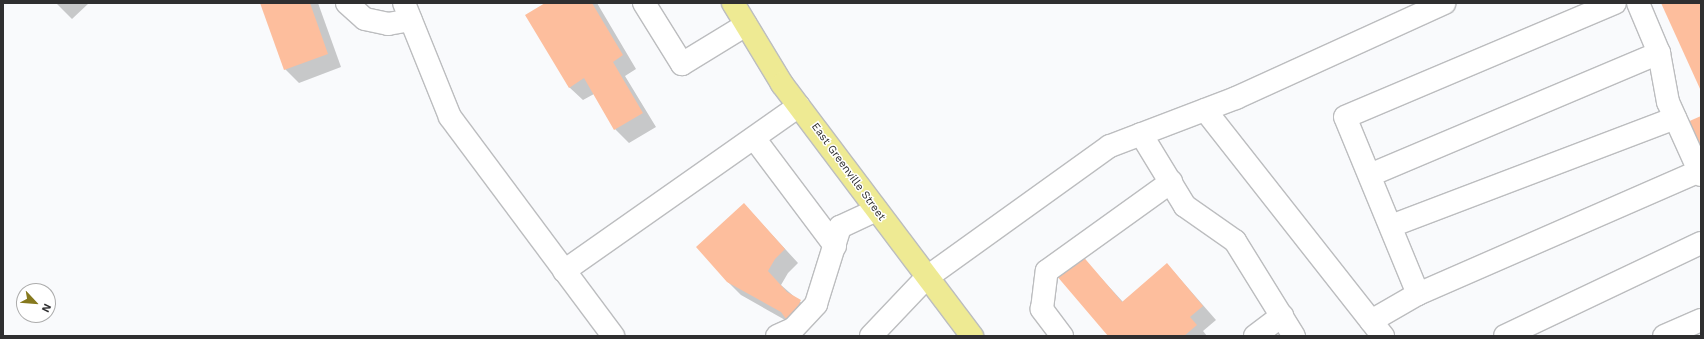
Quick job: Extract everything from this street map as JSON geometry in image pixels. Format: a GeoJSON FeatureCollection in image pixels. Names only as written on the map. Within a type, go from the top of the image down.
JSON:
{"type":"FeatureCollection","features":[{"type":"Feature","properties":{"kind":"main road","name":"East Greenville Street"},"geometry":{"type":"LineString","coordinates":[[733,3],[799,106],[926,278],[972,336]]}},
{"type":"Feature","properties":{"kind":"street"},"geometry":{"type":"LineString","coordinates":[[347,3],[364,19],[388,24],[408,12],[450,117],[613,336]]}},
{"type":"Feature","properties":{"kind":"street"},"geometry":{"type":"LineString","coordinates":[[644,3],[682,64],[746,25]]}},
{"type":"Feature","properties":{"kind":"street"},"geometry":{"type":"LineString","coordinates":[[872,336],[926,278],[1110,146],[1205,110],[1444,3]]}},
{"type":"Feature","properties":{"kind":"street"},"geometry":{"type":"LineString","coordinates":[[1418,294],[1345,117],[1615,3]]}},
{"type":"Feature","properties":{"kind":"street"},"geometry":{"type":"LineString","coordinates":[[1205,110],[1377,328],[1418,294],[1700,173],[1668,102],[1659,53],[1638,3]]}},
{"type":"Feature","properties":{"kind":"street"},"geometry":{"type":"LineString","coordinates":[[1370,175],[1659,53]]}},
{"type":"Feature","properties":{"kind":"street"},"geometry":{"type":"LineString","coordinates":[[564,271],[799,106]]}},
{"type":"Feature","properties":{"kind":"street"},"geometry":{"type":"LineString","coordinates":[[1391,226],[1675,118]]}},
{"type":"Feature","properties":{"kind":"street"},"geometry":{"type":"LineString","coordinates":[[1141,134],[1185,206],[1235,241],[1294,336]]}},
{"type":"Feature","properties":{"kind":"street"},"geometry":{"type":"LineString","coordinates":[[754,138],[835,246]]}},
{"type":"Feature","properties":{"kind":"street"},"geometry":{"type":"LineString","coordinates":[[1062,336],[1042,309],[1047,271],[1171,182]]}},
{"type":"Feature","properties":{"kind":"street"},"geometry":{"type":"LineString","coordinates":[[777,336],[793,329],[816,304],[840,227],[876,210]]}},
{"type":"Feature","properties":{"kind":"street"},"geometry":{"type":"LineString","coordinates":[[1504,336],[1701,243]]}},
{"type":"Feature","properties":{"kind":"street"},"geometry":{"type":"LineString","coordinates":[[1255,336],[1282,316]]}},
{"type":"Feature","properties":{"kind":"street"},"geometry":{"type":"LineString","coordinates":[[1664,336],[1701,320]]}},
{"type":"Feature","properties":{"kind":"building"},"geometry":{"type":"Polygon","coordinates":[[[260,3],[310,3],[328,54],[284,70],[260,3]]]}},
{"type":"Feature","properties":{"kind":"building"},"geometry":{"type":"Polygon","coordinates":[[[545,3],[592,3],[623,55],[613,62],[643,113],[614,130],[584,78],[569,88],[525,15],[545,3]]]}},
{"type":"Feature","properties":{"kind":"building"},"geometry":{"type":"Polygon","coordinates":[[[1661,3],[1701,3],[1701,91],[1661,3]]]}},
{"type":"Feature","properties":{"kind":"building"},"geometry":{"type":"Polygon","coordinates":[[[1701,116],[1701,158],[1685,123],[1701,116]]]}},
{"type":"Feature","properties":{"kind":"building"},"geometry":{"type":"Polygon","coordinates":[[[744,203],[785,249],[775,259],[768,271],[787,292],[801,300],[795,312],[786,319],[781,312],[727,282],[696,247],[744,203]]]}},
{"type":"Feature","properties":{"kind":"building"},"geometry":{"type":"Polygon","coordinates":[[[1081,254],[1122,302],[1167,263],[1203,306],[1190,317],[1197,325],[1184,336],[1108,336],[1056,275],[1081,254]]]}}]}
